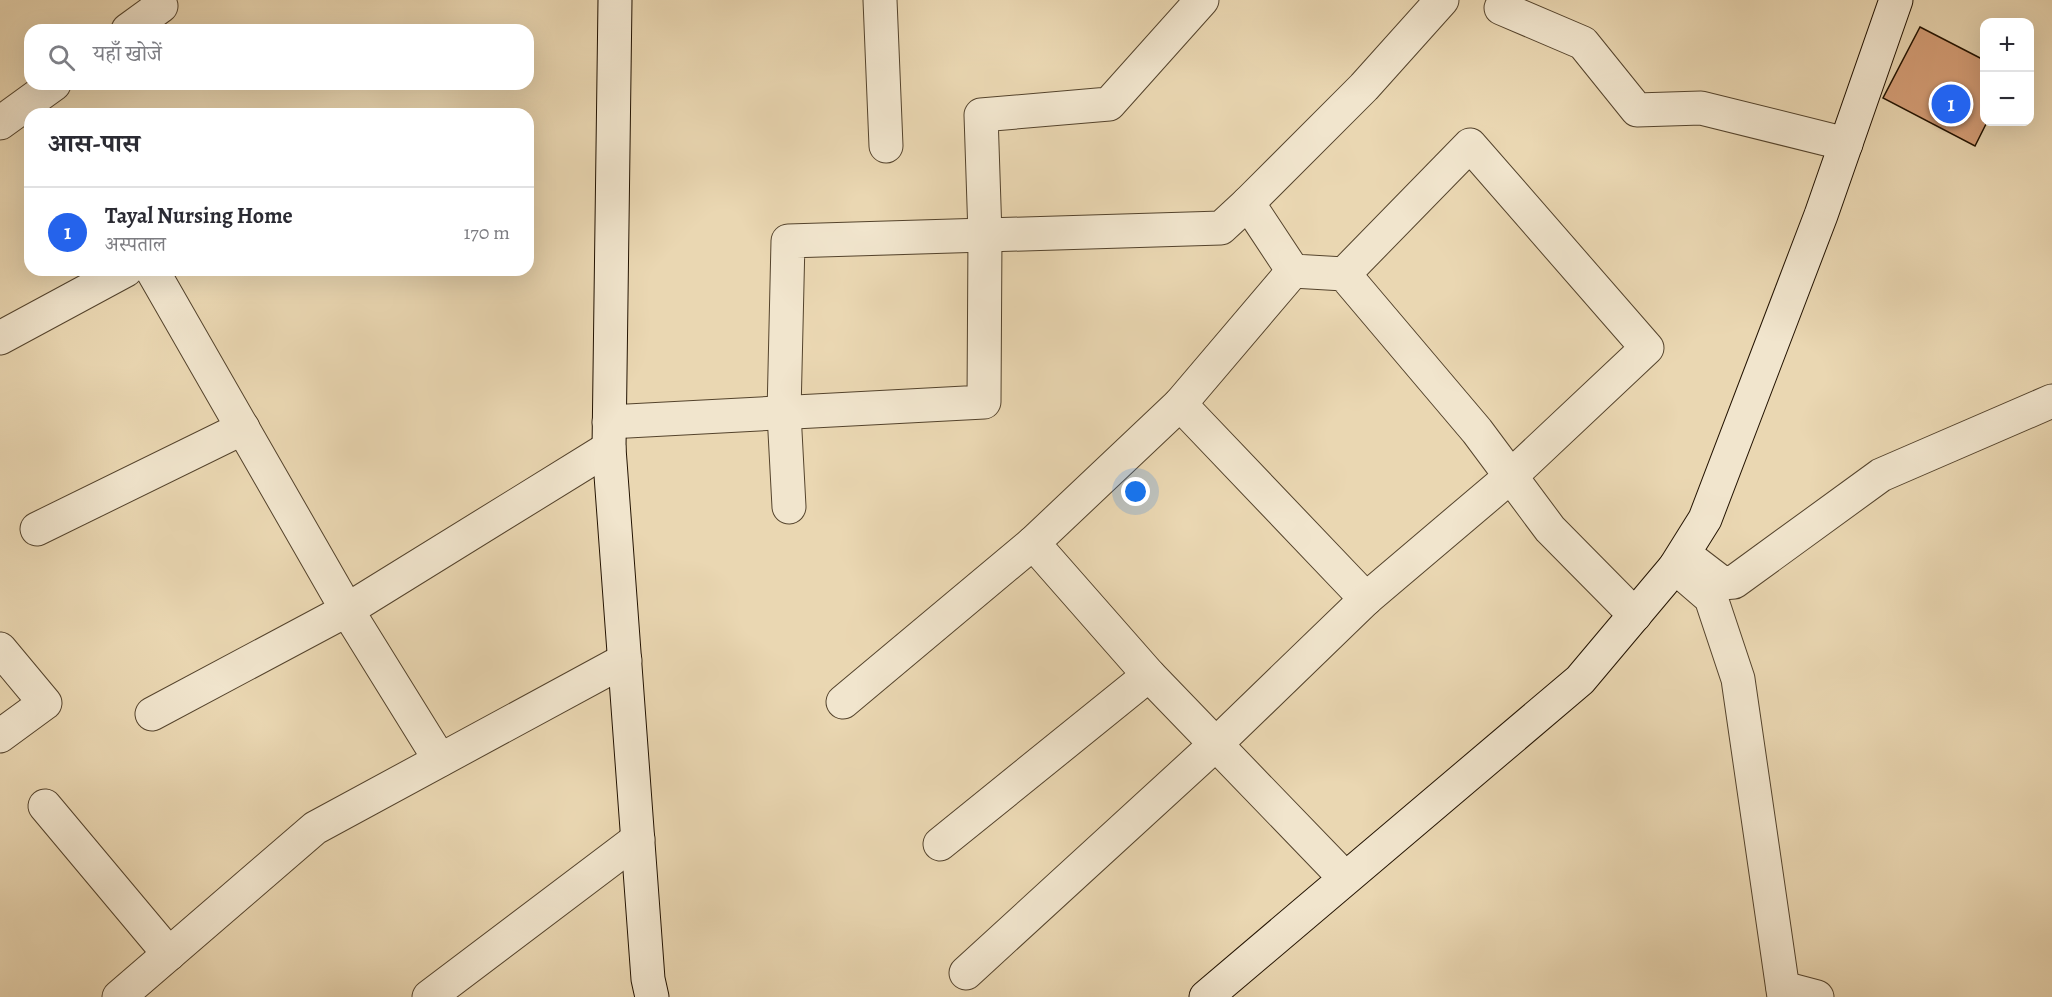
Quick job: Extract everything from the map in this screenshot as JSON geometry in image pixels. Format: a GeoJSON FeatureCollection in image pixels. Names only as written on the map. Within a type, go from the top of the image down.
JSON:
{"type":"FeatureCollection","features":[{"type":"Feature","properties":{"kind":"street"},"geometry":{"type":"LineString","coordinates":[[615,0],[609,435],[648,979],[652,997]]}},
{"type":"Feature","properties":{"kind":"street"},"geometry":{"type":"LineString","coordinates":[[880,0],[886,146]]}},
{"type":"Feature","properties":{"kind":"street"},"geometry":{"type":"LineString","coordinates":[[152,714],[347,610],[609,435],[784,413],[984,402],[985,235],[981,115],[1109,104],[1202,0]]}},
{"type":"Feature","properties":{"kind":"street"},"geometry":{"type":"LineString","coordinates":[[789,507],[784,413],[788,241],[1221,228],[1364,87],[1442,0]]}},
{"type":"Feature","properties":{"kind":"street"},"geometry":{"type":"LineString","coordinates":[[1206,997],[1580,680],[1679,560],[1705,519],[1821,215],[1896,0]]}},
{"type":"Feature","properties":{"kind":"street"},"geometry":{"type":"LineString","coordinates":[[136,24],[164,2]]}},
{"type":"Feature","properties":{"kind":"street"},"geometry":{"type":"LineString","coordinates":[[1501,8],[1583,43],[1637,110],[1701,108],[1846,144]]}},
{"type":"Feature","properties":{"kind":"street"},"geometry":{"type":"LineString","coordinates":[[28,108],[46,98]]}},
{"type":"Feature","properties":{"kind":"street"},"geometry":{"type":"LineString","coordinates":[[0,123],[24,110]]}},
{"type":"Feature","properties":{"kind":"street"},"geometry":{"type":"LineString","coordinates":[[966,973],[1216,744],[1366,599],[1511,476],[1647,348],[1470,145],[1344,274]]}},
{"type":"Feature","properties":{"kind":"street"},"geometry":{"type":"LineString","coordinates":[[1248,203],[1293,271]]}},
{"type":"Feature","properties":{"kind":"street"},"geometry":{"type":"LineString","coordinates":[[1293,271],[1344,274],[1477,431],[1550,529],[1635,615]]}},
{"type":"Feature","properties":{"kind":"street"},"geometry":{"type":"LineString","coordinates":[[843,702],[1034,543],[1180,404],[1293,271]]}},
{"type":"Feature","properties":{"kind":"street"},"geometry":{"type":"LineString","coordinates":[[0,338],[115,276]]}},
{"type":"Feature","properties":{"kind":"street"},"geometry":{"type":"LineString","coordinates":[[155,276],[347,610],[440,760]]}},
{"type":"Feature","properties":{"kind":"street"},"geometry":{"type":"LineString","coordinates":[[1679,560],[1722,583],[1734,582],[1881,475],[2052,401]]}},
{"type":"Feature","properties":{"kind":"street"},"geometry":{"type":"LineString","coordinates":[[1180,404],[1366,599]]}},
{"type":"Feature","properties":{"kind":"street"},"geometry":{"type":"LineString","coordinates":[[37,529],[243,428]]}},
{"type":"Feature","properties":{"kind":"street"},"geometry":{"type":"LineString","coordinates":[[1034,543],[1149,675],[1345,878]]}},
{"type":"Feature","properties":{"kind":"street"},"geometry":{"type":"LineString","coordinates":[[1679,560],[1711,598],[1738,679],[1783,993],[1817,997]]}},
{"type":"Feature","properties":{"kind":"street"},"geometry":{"type":"LineString","coordinates":[[0,648],[45,703],[0,735]]}},
{"type":"Feature","properties":{"kind":"street"},"geometry":{"type":"LineString","coordinates":[[119,997],[315,828],[625,660]]}},
{"type":"Feature","properties":{"kind":"street"},"geometry":{"type":"LineString","coordinates":[[940,844],[1149,675]]}},
{"type":"Feature","properties":{"kind":"street"},"geometry":{"type":"LineString","coordinates":[[45,806],[169,954]]}},
{"type":"Feature","properties":{"kind":"street"},"geometry":{"type":"LineString","coordinates":[[429,997],[638,839]]}},
{"type":"Feature","properties":{"kind":"building"},"geometry":{"type":"Polygon","coordinates":[[[1920,27],[1980,58],[1980,126],[1985,126],[1975,146],[1883,98],[1920,27]]]}},
{"type":"Feature","properties":{"kind":"place","name":"Tayal Nursing Home"},"geometry":{"type":"Point","coordinates":[1951,104]}}]}
